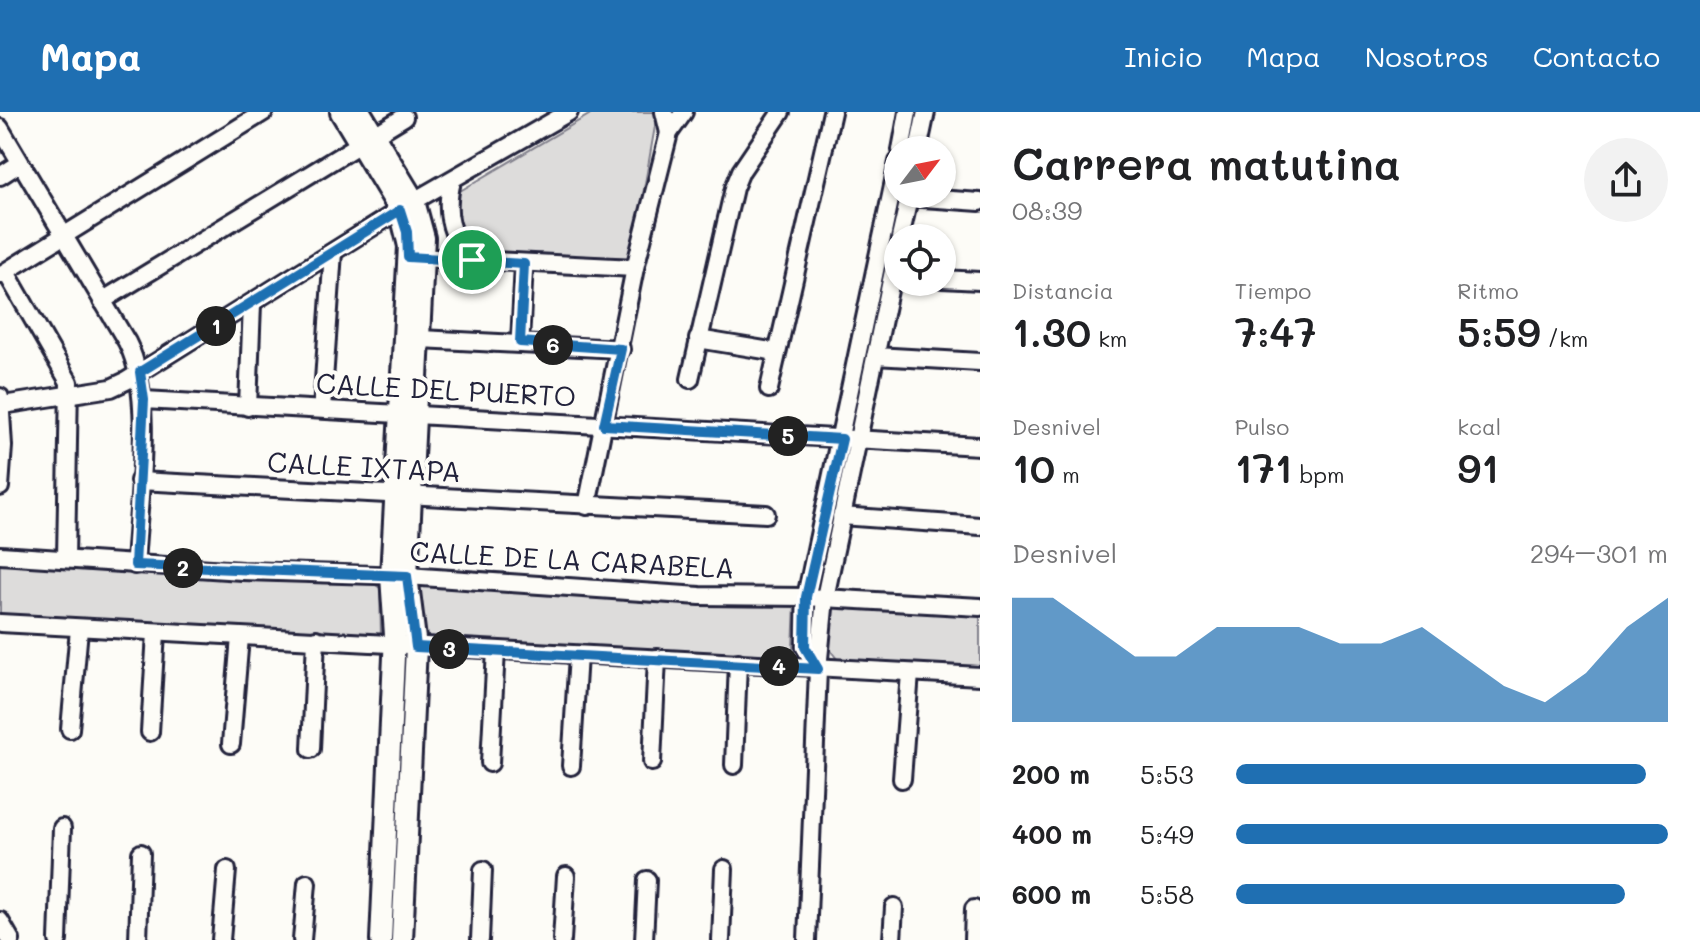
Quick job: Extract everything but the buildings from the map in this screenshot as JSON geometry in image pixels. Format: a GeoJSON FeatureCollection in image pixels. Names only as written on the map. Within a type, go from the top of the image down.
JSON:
{"type":"FeatureCollection","features":[{"type":"Feature","properties":{"kind":"main road"},"geometry":{"type":"LineString","coordinates":[[341,112],[368,140],[407,206],[407,232],[416,258],[420,339],[408,415]]}},
{"type":"Feature","properties":{"kind":"main road"},"geometry":{"type":"LineString","coordinates":[[360,112],[368,140]]}},
{"type":"Feature","properties":{"kind":"main road"},"geometry":{"type":"LineString","coordinates":[[381,940],[416,258]]}},
{"type":"Feature","properties":{"kind":"main road"},"geometry":{"type":"LineString","coordinates":[[399,576],[416,647],[402,940]]}},
{"type":"Feature","properties":{"kind":"main road"},"geometry":{"type":"LineString","coordinates":[[386,813],[408,814]]}},
{"type":"Feature","properties":{"kind":"street"},"geometry":{"type":"LineString","coordinates":[[66,559],[71,395],[64,372],[3,274],[264,112]]}},
{"type":"Feature","properties":{"kind":"street"},"geometry":{"type":"LineString","coordinates":[[0,487],[2,401],[111,388],[407,206],[569,112]]}},
{"type":"Feature","properties":{"kind":"street"},"geometry":{"type":"LineString","coordinates":[[664,112],[669,133]]}},
{"type":"Feature","properties":{"kind":"street"},"geometry":{"type":"LineString","coordinates":[[587,506],[635,268],[669,133],[684,112]]}},
{"type":"Feature","properties":{"kind":"street"},"geometry":{"type":"LineString","coordinates":[[690,379],[734,188],[741,171],[781,112]]}},
{"type":"Feature","properties":{"kind":"street"},"geometry":{"type":"LineString","coordinates":[[769,389],[832,112]]}},
{"type":"Feature","properties":{"kind":"street"},"geometry":{"type":"LineString","coordinates":[[904,136],[908,112]]}},
{"type":"Feature","properties":{"kind":"street"},"geometry":{"type":"LineString","coordinates":[[921,136],[926,112]]}},
{"type":"Feature","properties":{"kind":"street"},"geometry":{"type":"LineString","coordinates":[[102,301],[411,114]]}},
{"type":"Feature","properties":{"kind":"street"},"geometry":{"type":"LineString","coordinates":[[0,128],[127,342],[140,372],[144,400],[135,565]]}},
{"type":"Feature","properties":{"kind":"street"},"geometry":{"type":"LineString","coordinates":[[452,181],[448,209],[450,224],[455,237],[472,260]]}},
{"type":"Feature","properties":{"kind":"street"},"geometry":{"type":"LineString","coordinates":[[956,200],[980,202]]}},
{"type":"Feature","properties":{"kind":"street"},"geometry":{"type":"LineString","coordinates":[[322,409],[333,252]]}},
{"type":"Feature","properties":{"kind":"street"},"geometry":{"type":"LineString","coordinates":[[416,258],[635,268]]}},
{"type":"Feature","properties":{"kind":"street"},"geometry":{"type":"LineString","coordinates":[[520,342],[524,264]]}},
{"type":"Feature","properties":{"kind":"street"},"geometry":{"type":"LineString","coordinates":[[956,280],[980,281]]}},
{"type":"Feature","properties":{"kind":"street"},"geometry":{"type":"LineString","coordinates":[[807,940],[818,669],[825,598],[841,516],[850,439],[884,292]]}},
{"type":"Feature","properties":{"kind":"street"},"geometry":{"type":"LineString","coordinates":[[818,669],[805,647],[806,597],[875,356],[885,296]]}},
{"type":"Feature","properties":{"kind":"street"},"geometry":{"type":"LineString","coordinates":[[248,407],[252,304]]}},
{"type":"Feature","properties":{"kind":"street"},"geometry":{"type":"LineString","coordinates":[[420,339],[621,349]]}},
{"type":"Feature","properties":{"kind":"street"},"geometry":{"type":"LineString","coordinates":[[698,339],[777,352]]}},
{"type":"Feature","properties":{"kind":"street"},"geometry":{"type":"LineString","coordinates":[[875,356],[980,362]]}},
{"type":"Feature","properties":{"kind":"street","name":"CALLE DEL PUERTO"},"geometry":{"type":"LineString","coordinates":[[144,400],[980,446]]}},
{"type":"Feature","properties":{"kind":"street","name":"CALLE IXTAPA"},"geometry":{"type":"LineString","coordinates":[[139,481],[766,514]]}},
{"type":"Feature","properties":{"kind":"street"},"geometry":{"type":"LineString","coordinates":[[841,516],[980,526]]}},
{"type":"Feature","properties":{"kind":"street","name":"CALLE DE LA CARABELA"},"geometry":{"type":"LineString","coordinates":[[0,555],[700,596],[806,597],[980,607]]}},
{"type":"Feature","properties":{"kind":"street"},"geometry":{"type":"LineString","coordinates":[[0,623],[980,676]]}},
{"type":"Feature","properties":{"kind":"street"},"geometry":{"type":"LineString","coordinates":[[70,729],[79,629]]}},
{"type":"Feature","properties":{"kind":"street"},"geometry":{"type":"LineString","coordinates":[[150,732],[156,633]]}},
{"type":"Feature","properties":{"kind":"street"},"geometry":{"type":"LineString","coordinates":[[231,744],[240,637]]}},
{"type":"Feature","properties":{"kind":"street"},"geometry":{"type":"LineString","coordinates":[[311,749],[316,639]]}},
{"type":"Feature","properties":{"kind":"street"},"geometry":{"type":"LineString","coordinates":[[490,763],[496,650]]}},
{"type":"Feature","properties":{"kind":"street"},"geometry":{"type":"LineString","coordinates":[[571,766],[578,655]]}},
{"type":"Feature","properties":{"kind":"street"},"geometry":{"type":"LineString","coordinates":[[652,762],[657,658]]}},
{"type":"Feature","properties":{"kind":"street"},"geometry":{"type":"LineString","coordinates":[[734,765],[738,662]]}},
{"type":"Feature","properties":{"kind":"street"},"geometry":{"type":"LineString","coordinates":[[902,779],[910,673]]}},
{"type":"Feature","properties":{"kind":"street"},"geometry":{"type":"LineString","coordinates":[[58,940],[62,828]]}},
{"type":"Feature","properties":{"kind":"street"},"geometry":{"type":"LineString","coordinates":[[138,940],[141,853]]}},
{"type":"Feature","properties":{"kind":"street"},"geometry":{"type":"LineString","coordinates":[[721,940],[724,869]]}},
{"type":"Feature","properties":{"kind":"street"},"geometry":{"type":"LineString","coordinates":[[221,940],[227,870]]}},
{"type":"Feature","properties":{"kind":"street"},"geometry":{"type":"LineString","coordinates":[[480,940],[483,870]]}},
{"type":"Feature","properties":{"kind":"street"},"geometry":{"type":"LineString","coordinates":[[562,940],[566,876]]}},
{"type":"Feature","properties":{"kind":"street"},"geometry":{"type":"LineString","coordinates":[[644,940],[647,880]]}},
{"type":"Feature","properties":{"kind":"street"},"geometry":{"type":"LineString","coordinates":[[302,940],[307,883]]}},
{"type":"Feature","properties":{"kind":"street"},"geometry":{"type":"LineString","coordinates":[[892,940],[894,907]]}},
{"type":"Feature","properties":{"kind":"street"},"geometry":{"type":"LineString","coordinates":[[973,940],[974,909]]}},
{"type":"Feature","properties":{"kind":"street"},"geometry":{"type":"LineString","coordinates":[[0,921],[11,940]]}},
{"type":"Feature","properties":{"kind":"shaded area"},"geometry":{"type":"Polygon","coordinates":[[[594,112],[655,112],[657,115],[632,258],[485,252],[466,237],[457,214],[460,191],[594,112]]]}},
{"type":"Feature","properties":{"kind":"shaded area"},"geometry":{"type":"Polygon","coordinates":[[[0,562],[373,583],[380,588],[381,638],[0,617],[0,562]]]}},
{"type":"Feature","properties":{"kind":"shaded area"},"geometry":{"type":"Polygon","coordinates":[[[414,584],[795,604],[793,649],[786,659],[428,643],[414,584]]]}},
{"type":"Feature","properties":{"kind":"shaded area"},"geometry":{"type":"Polygon","coordinates":[[[828,602],[980,610],[980,671],[842,663],[828,643],[828,602]]]}},
{"type":"Feature","properties":{"kind":"route"},"geometry":{"type":"LineString","coordinates":[[400,210],[407,232],[408,257],[472,260],[524,264],[520,342],[621,349],[604,425],[842,439],[806,597],[805,647],[818,669],[738,662],[416,647],[407,576],[135,565],[144,400],[140,372],[400,210]]}}]}
